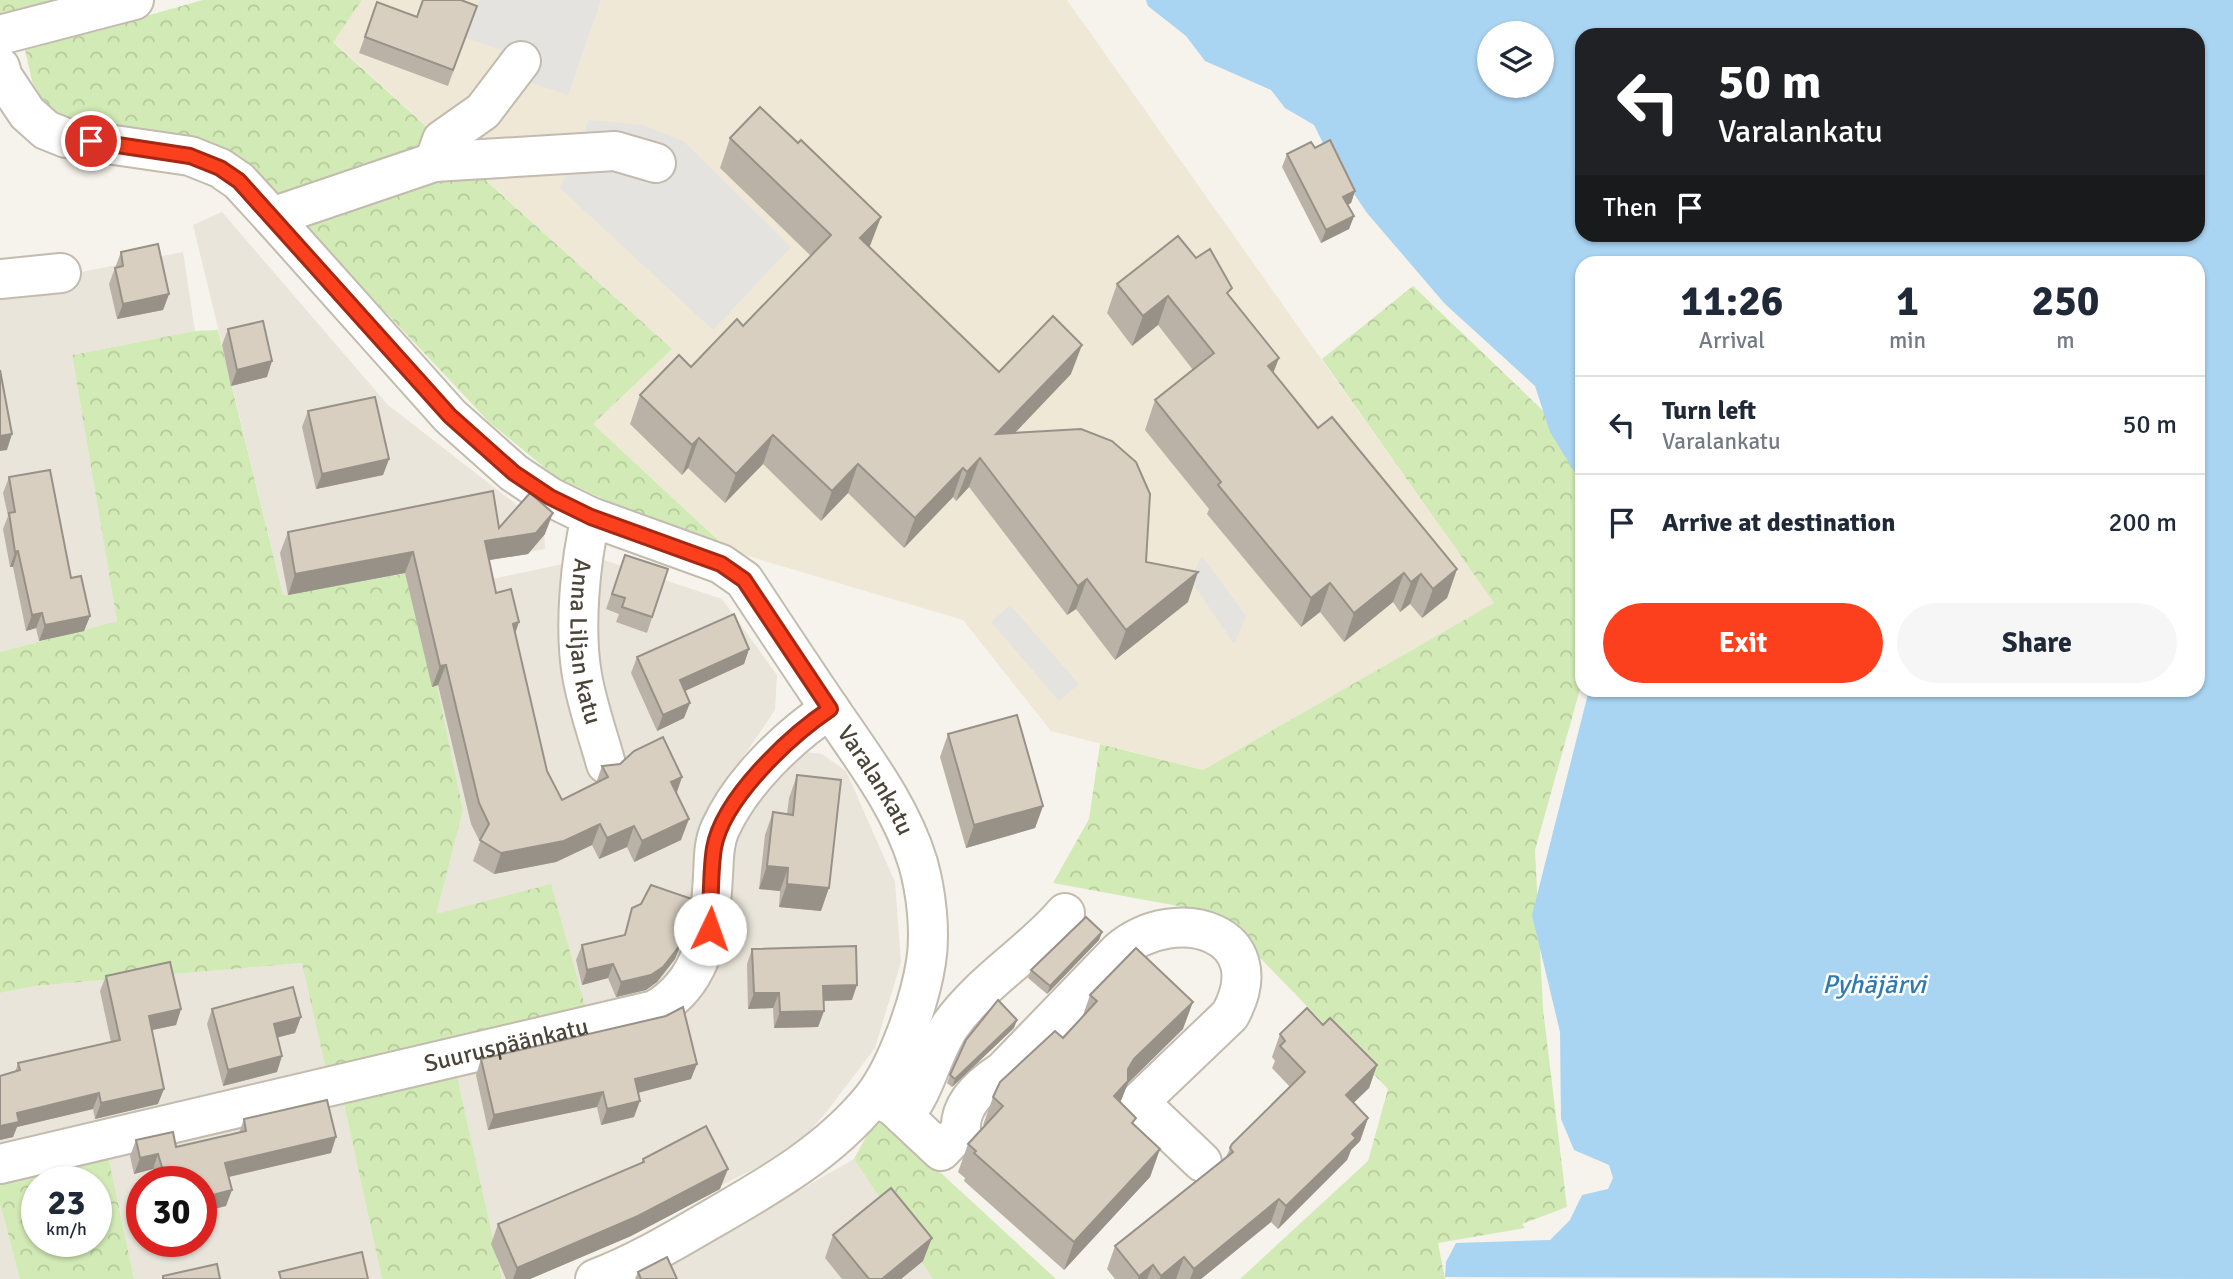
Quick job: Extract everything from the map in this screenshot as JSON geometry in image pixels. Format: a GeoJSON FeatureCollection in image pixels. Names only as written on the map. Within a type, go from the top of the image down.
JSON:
{"type":"FeatureCollection","features":[{"type":"Feature","properties":{"kind":"street"},"geometry":{"type":"LineString","coordinates":[[0,35],[134,0]]}},
{"type":"Feature","properties":{"kind":"street"},"geometry":{"type":"LineString","coordinates":[[434,162],[442,140],[483,111],[521,61]]}},
{"type":"Feature","properties":{"kind":"street","name":"Varalankatu"},"geometry":{"type":"LineString","coordinates":[[0,67],[3,77],[27,113],[46,130],[66,138],[190,156],[220,168],[239,181],[481,446],[550,497],[591,517],[721,564],[744,580],[901,820],[918,864],[926,920],[926,962],[897,1054],[889,1107],[836,1137],[797,1167],[684,1235],[619,1270],[595,1279]]}},
{"type":"Feature","properties":{"kind":"street"},"geometry":{"type":"LineString","coordinates":[[272,217],[434,162],[615,151],[656,163]]}},
{"type":"Feature","properties":{"kind":"street"},"geometry":{"type":"LineString","coordinates":[[0,279],[61,273]]}},
{"type":"Feature","properties":{"kind":"street","name":"Anna Liljan katu"},"geometry":{"type":"LineString","coordinates":[[591,517],[584,542],[579,643],[582,674],[606,764]]}},
{"type":"Feature","properties":{"kind":"street","name":"Suuruspäänkatu"},"geometry":{"type":"LineString","coordinates":[[0,1164],[655,1010],[672,1000],[687,984],[701,958],[710,929],[714,848],[719,830],[776,751],[799,730],[830,709]]}},
{"type":"Feature","properties":{"kind":"street"},"geometry":{"type":"LineString","coordinates":[[889,1107],[918,1101],[931,1059],[951,1024],[1017,956],[1042,940],[1065,913]]}},
{"type":"Feature","properties":{"kind":"street"},"geometry":{"type":"LineString","coordinates":[[889,1107],[941,1151],[961,1130],[960,1114],[965,1105],[990,1079],[1003,1071],[1135,937],[1168,928],[1206,930],[1233,950],[1242,980],[1240,998],[1230,1015],[1139,1102],[1202,1161]]}},
{"type":"Feature","properties":{"kind":"shaded area"},"geometry":{"type":"Polygon","coordinates":[[[362,0],[1067,0],[1494,603],[1203,770],[1051,731],[963,620],[731,551],[593,424],[672,349],[333,41],[362,0]]]}},
{"type":"Feature","properties":{"kind":"shaded area"},"geometry":{"type":"Polygon","coordinates":[[[479,0],[601,0],[568,95],[494,70],[501,50],[466,38],[479,0]]]}},
{"type":"Feature","properties":{"kind":"shaded area"},"geometry":{"type":"Polygon","coordinates":[[[589,120],[643,125],[683,141],[791,247],[713,330],[560,188],[589,120]]]}},
{"type":"Feature","properties":{"kind":"shaded area"},"geometry":{"type":"Polygon","coordinates":[[[222,212],[388,405],[544,526],[545,549],[283,595],[193,225],[222,212]]]}},
{"type":"Feature","properties":{"kind":"shaded area"},"geometry":{"type":"Polygon","coordinates":[[[183,252],[195,331],[72,355],[117,621],[0,652],[0,288],[183,252]]]}},
{"type":"Feature","properties":{"kind":"shaded area"},"geometry":{"type":"Polygon","coordinates":[[[1202,556],[1246,616],[1234,644],[1190,579],[1202,556]]]}},
{"type":"Feature","properties":{"kind":"shaded area"},"geometry":{"type":"Polygon","coordinates":[[[595,557],[722,599],[777,675],[775,710],[708,809],[686,966],[637,1006],[587,1013],[435,914],[463,810],[418,595],[595,557]]]}},
{"type":"Feature","properties":{"kind":"shaded area"},"geometry":{"type":"Polygon","coordinates":[[[1010,605],[1079,684],[1059,701],[991,622],[1010,605]]]}},
{"type":"Feature","properties":{"kind":"shaded area"},"geometry":{"type":"Polygon","coordinates":[[[796,751],[822,754],[846,771],[895,882],[901,962],[875,1048],[795,1148],[529,1279],[502,1279],[457,1076],[684,1010],[702,994],[726,934],[732,833],[796,751]]]}},
{"type":"Feature","properties":{"kind":"shaded area"},"geometry":{"type":"Polygon","coordinates":[[[303,963],[327,1074],[0,1151],[0,993],[35,986],[303,963]]]}},
{"type":"Feature","properties":{"kind":"shaded area"},"geometry":{"type":"Polygon","coordinates":[[[344,1104],[382,1279],[134,1279],[129,1257],[217,1257],[217,1166],[126,1166],[126,1241],[108,1155],[344,1104]]]}},
{"type":"Feature","properties":{"kind":"shaded area"},"geometry":{"type":"Polygon","coordinates":[[[854,1159],[933,1279],[634,1279],[754,1216],[854,1159]]]}},
{"type":"Feature","properties":{"kind":"shaded area"},"geometry":{"type":"Polygon","coordinates":[[[0,1204],[20,1279],[0,1279],[0,1204]]]}},
{"type":"Feature","properties":{"kind":"green space"},"geometry":{"type":"Polygon","coordinates":[[[0,0],[62,0],[0,18],[0,0]]]}},
{"type":"Feature","properties":{"kind":"green space"},"geometry":{"type":"Polygon","coordinates":[[[203,0],[362,0],[333,42],[672,349],[593,424],[727,548],[629,511],[556,477],[489,422],[267,186],[75,124],[46,106],[32,81],[25,50],[203,0]]]}},
{"type":"Feature","properties":{"kind":"green space"},"geometry":{"type":"Polygon","coordinates":[[[1413,286],[1559,426],[1575,471],[1575,697],[1578,697],[1535,850],[1543,1009],[1567,1207],[1522,1224],[1525,1228],[1438,1243],[1445,1279],[1240,1279],[1368,1161],[1388,1089],[1216,913],[1053,883],[1089,819],[1100,744],[1203,770],[1494,603],[1322,359],[1413,286]]]}},
{"type":"Feature","properties":{"kind":"green space"},"geometry":{"type":"Polygon","coordinates":[[[218,330],[283,595],[420,571],[418,595],[463,810],[436,914],[551,884],[587,1013],[327,1074],[302,963],[35,986],[0,993],[0,652],[117,621],[72,355],[195,331],[218,330]]]}},
{"type":"Feature","properties":{"kind":"green space"},"geometry":{"type":"Polygon","coordinates":[[[457,1076],[502,1279],[382,1279],[344,1104],[457,1076]]]}},
{"type":"Feature","properties":{"kind":"green space"},"geometry":{"type":"Polygon","coordinates":[[[878,1115],[1056,1279],[933,1279],[854,1159],[878,1115]]]}},
{"type":"Feature","properties":{"kind":"green space"},"geometry":{"type":"Polygon","coordinates":[[[108,1155],[110,1166],[62,1166],[108,1155]]]}},
{"type":"Feature","properties":{"kind":"green space"},"geometry":{"type":"Polygon","coordinates":[[[112,1174],[126,1241],[126,1257],[129,1257],[134,1279],[20,1279],[0,1204],[0,1181],[21,1176],[21,1257],[112,1257],[112,1174]]]}},
{"type":"Feature","properties":{"kind":"water","name":"Pyhäjärvi"},"geometry":{"type":"Polygon","coordinates":[[[1146,0],[2233,0],[2233,1279],[1445,1277],[1446,1262],[1456,1243],[1550,1240],[1570,1220],[1582,1195],[1608,1189],[1613,1178],[1609,1165],[1574,1150],[1561,1119],[1560,1032],[1532,915],[1587,697],[2205,697],[2205,256],[1575,256],[1575,473],[1550,432],[1535,386],[1445,304],[1367,213],[1333,163],[1314,125],[1285,108],[1271,90],[1205,61],[1186,36],[1148,6],[1146,0]]]}},
{"type":"Feature","properties":{"kind":"building"},"geometry":{"type":"Polygon","coordinates":[[[423,0],[461,0],[477,6],[453,70],[365,37],[377,2],[417,17],[423,0]]]}},
{"type":"Feature","properties":{"kind":"building"},"geometry":{"type":"Polygon","coordinates":[[[760,107],[798,143],[801,140],[881,217],[860,238],[999,372],[1053,316],[1082,345],[996,434],[1081,429],[1112,441],[1136,462],[1150,494],[1146,562],[1198,572],[1126,630],[1087,579],[1078,586],[980,458],[967,472],[963,468],[915,518],[858,464],[832,491],[773,435],[736,474],[699,438],[692,445],[640,395],[679,355],[691,367],[737,319],[743,326],[831,235],[730,138],[760,107]]]}},
{"type":"Feature","properties":{"kind":"building"},"geometry":{"type":"Polygon","coordinates":[[[1330,140],[1355,191],[1343,197],[1354,216],[1326,230],[1287,154],[1311,142],[1315,148],[1330,140]]]}},
{"type":"Feature","properties":{"kind":"building"},"geometry":{"type":"Polygon","coordinates":[[[1178,236],[1196,258],[1210,249],[1232,288],[1227,293],[1279,358],[1268,366],[1318,428],[1332,417],[1457,569],[1433,589],[1421,574],[1411,582],[1404,573],[1354,613],[1330,583],[1311,598],[1218,485],[1221,482],[1155,400],[1214,353],[1168,296],[1143,316],[1117,284],[1178,236]]]}},
{"type":"Feature","properties":{"kind":"building"},"geometry":{"type":"Polygon","coordinates":[[[158,244],[169,294],[123,304],[115,268],[123,266],[121,252],[158,244]]]}},
{"type":"Feature","properties":{"kind":"building"},"geometry":{"type":"Polygon","coordinates":[[[263,321],[272,361],[237,370],[228,329],[263,321]]]}},
{"type":"Feature","properties":{"kind":"building"},"geometry":{"type":"Polygon","coordinates":[[[0,370],[12,434],[0,436],[0,370]]]}},
{"type":"Feature","properties":{"kind":"building"},"geometry":{"type":"Polygon","coordinates":[[[375,397],[389,459],[322,474],[308,411],[375,397]]]}},
{"type":"Feature","properties":{"kind":"building"},"geometry":{"type":"Polygon","coordinates":[[[50,470],[71,578],[81,576],[90,616],[45,625],[42,613],[32,615],[18,551],[15,552],[9,513],[15,512],[9,477],[50,470]]]}},
{"type":"Feature","properties":{"kind":"building"},"geometry":{"type":"Polygon","coordinates":[[[493,491],[499,528],[530,493],[553,513],[536,533],[485,541],[496,593],[511,589],[519,622],[513,624],[547,771],[562,800],[608,777],[602,766],[620,764],[634,751],[663,737],[682,777],[671,782],[689,819],[642,841],[634,826],[607,838],[600,824],[564,841],[501,853],[480,840],[489,824],[479,803],[446,665],[440,666],[413,552],[295,574],[288,532],[493,491]]]}},
{"type":"Feature","properties":{"kind":"building"},"geometry":{"type":"Polygon","coordinates":[[[625,555],[668,569],[652,617],[622,607],[625,598],[612,594],[625,555]]]}},
{"type":"Feature","properties":{"kind":"building"},"geometry":{"type":"Polygon","coordinates":[[[734,614],[749,649],[680,680],[690,703],[663,715],[637,657],[734,614]]]}},
{"type":"Feature","properties":{"kind":"building"},"geometry":{"type":"Polygon","coordinates":[[[1017,715],[1043,806],[974,825],[948,734],[1017,715]]]}},
{"type":"Feature","properties":{"kind":"building"},"geometry":{"type":"Polygon","coordinates":[[[797,775],[841,780],[829,888],[787,884],[788,868],[767,866],[773,812],[793,815],[797,775]]]}},
{"type":"Feature","properties":{"kind":"building"},"geometry":{"type":"Polygon","coordinates":[[[651,885],[692,899],[687,912],[691,915],[681,944],[663,967],[651,975],[621,982],[613,964],[587,970],[582,945],[625,935],[632,908],[641,904],[651,885]]]}},
{"type":"Feature","properties":{"kind":"building"},"geometry":{"type":"Polygon","coordinates":[[[1086,917],[1102,932],[1050,986],[1031,970],[1086,917]]]}},
{"type":"Feature","properties":{"kind":"building"},"geometry":{"type":"Polygon","coordinates":[[[856,946],[857,985],[823,986],[824,1011],[780,1012],[779,993],[754,993],[752,949],[856,946]]]}},
{"type":"Feature","properties":{"kind":"building"},"geometry":{"type":"Polygon","coordinates":[[[1136,948],[1193,1002],[1134,1059],[1128,1069],[1128,1081],[1114,1096],[1136,1118],[1132,1123],[1160,1149],[1074,1242],[974,1153],[976,1151],[968,1144],[1003,1106],[993,1097],[1000,1082],[1055,1031],[1063,1038],[1097,1001],[1090,995],[1136,948]]]}},
{"type":"Feature","properties":{"kind":"building"},"geometry":{"type":"Polygon","coordinates":[[[170,962],[181,1009],[149,1016],[164,1089],[101,1103],[99,1093],[17,1113],[19,1122],[0,1126],[0,1076],[20,1070],[18,1063],[120,1040],[106,976],[170,962]]]}},
{"type":"Feature","properties":{"kind":"building"},"geometry":{"type":"Polygon","coordinates":[[[293,987],[301,1017],[274,1024],[282,1056],[228,1070],[212,1009],[293,987]]]}},
{"type":"Feature","properties":{"kind":"building"},"geometry":{"type":"Polygon","coordinates":[[[998,1000],[1017,1020],[955,1079],[950,1075],[966,1040],[998,1000]]]}},
{"type":"Feature","properties":{"kind":"building"},"geometry":{"type":"Polygon","coordinates":[[[683,1007],[697,1064],[635,1079],[640,1101],[607,1109],[603,1092],[494,1115],[481,1059],[666,1016],[683,1007]]]}},
{"type":"Feature","properties":{"kind":"building"},"geometry":{"type":"Polygon","coordinates":[[[1307,1008],[1323,1025],[1330,1018],[1377,1065],[1346,1095],[1368,1118],[1352,1134],[1356,1138],[1286,1206],[1279,1199],[1194,1269],[1184,1257],[1161,1276],[1153,1265],[1139,1276],[1115,1246],[1233,1152],[1230,1148],[1232,1144],[1305,1072],[1280,1046],[1285,1041],[1280,1034],[1307,1008]]]}},
{"type":"Feature","properties":{"kind":"building"},"geometry":{"type":"Polygon","coordinates":[[[327,1100],[336,1137],[225,1163],[232,1190],[217,1194],[217,1166],[162,1166],[158,1154],[140,1158],[136,1140],[173,1132],[176,1147],[246,1131],[244,1119],[327,1100]]]}},
{"type":"Feature","properties":{"kind":"building"},"geometry":{"type":"Polygon","coordinates":[[[706,1126],[728,1169],[638,1216],[517,1268],[498,1224],[644,1162],[643,1159],[706,1126]]]}},
{"type":"Feature","properties":{"kind":"building"},"geometry":{"type":"Polygon","coordinates":[[[891,1188],[932,1238],[882,1279],[869,1279],[833,1235],[891,1188]]]}},
{"type":"Feature","properties":{"kind":"building"},"geometry":{"type":"Polygon","coordinates":[[[362,1252],[368,1279],[281,1279],[279,1272],[362,1252]]]}},
{"type":"Feature","properties":{"kind":"building"},"geometry":{"type":"Polygon","coordinates":[[[667,1257],[677,1279],[641,1279],[638,1272],[667,1257]]]}},
{"type":"Feature","properties":{"kind":"building"},"geometry":{"type":"Polygon","coordinates":[[[217,1264],[220,1279],[163,1279],[163,1276],[217,1264]]]}},
{"type":"Feature","properties":{"kind":"route"},"geometry":{"type":"LineString","coordinates":[[91,141],[190,156],[220,168],[239,181],[450,416],[514,473],[550,497],[591,517],[721,564],[744,580],[830,709],[799,730],[776,751],[719,830],[714,848],[710,929]]}}]}
